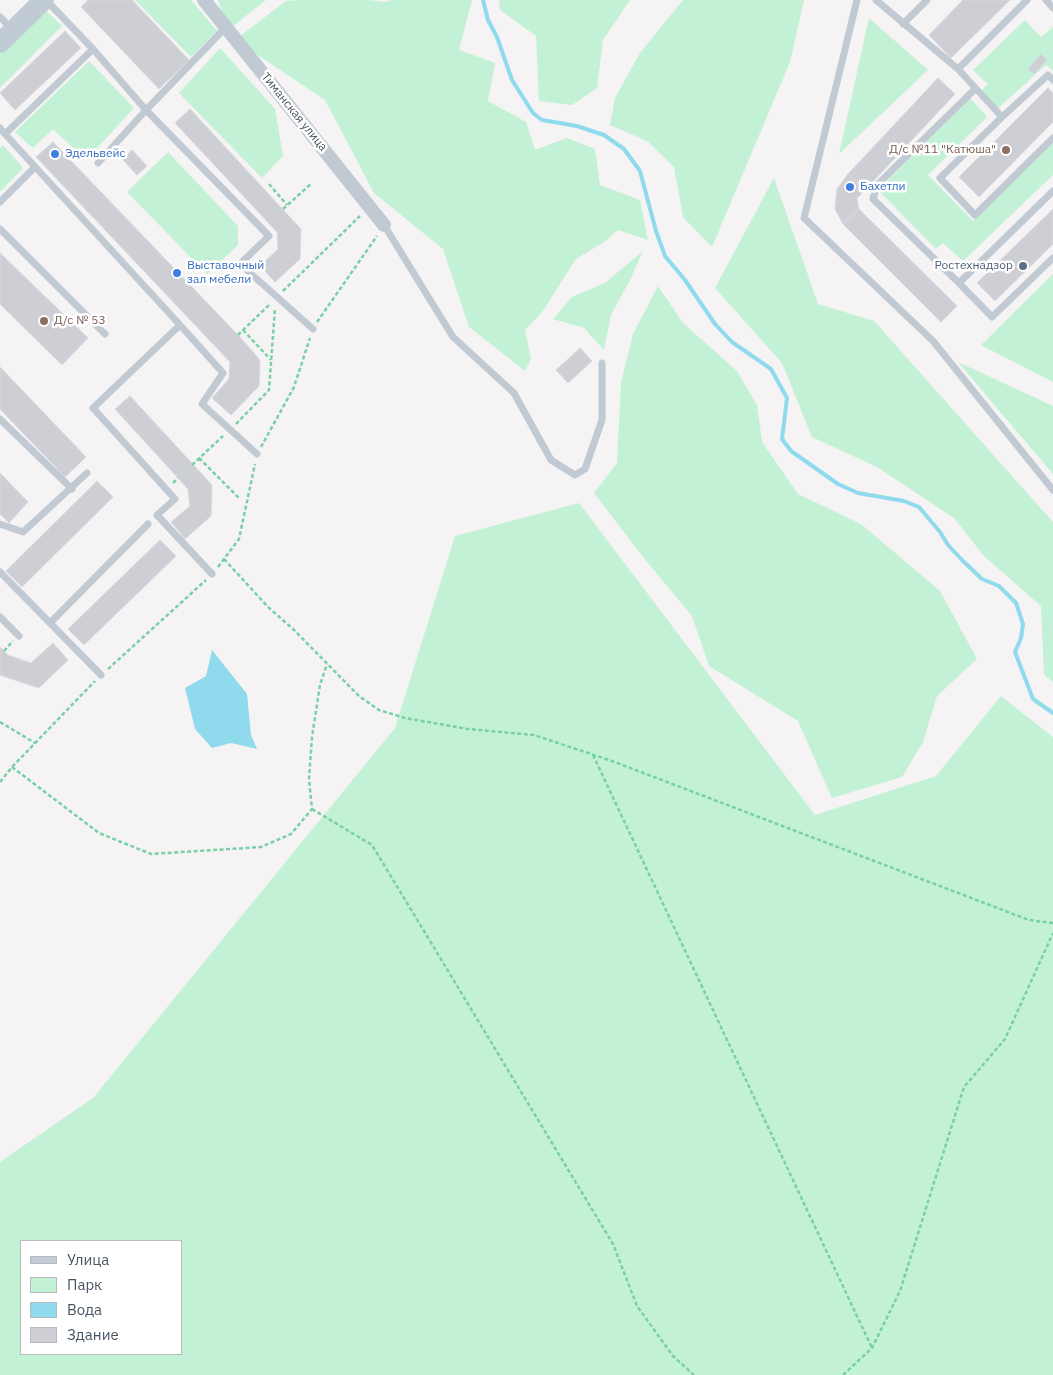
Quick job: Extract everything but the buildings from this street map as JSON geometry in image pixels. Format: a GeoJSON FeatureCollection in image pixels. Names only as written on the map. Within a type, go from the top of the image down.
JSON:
{"type":"FeatureCollection","features":[{"type":"Feature","properties":{"kind":"street"},"geometry":{"type":"LineString","coordinates":[[4,30],[44,0]]}},
{"type":"Feature","properties":{"kind":"street","name":"Тиманская улица"},"geometry":{"type":"LineString","coordinates":[[204,0],[384,225]]}},
{"type":"Feature","properties":{"kind":"lane"},"geometry":{"type":"LineString","coordinates":[[44,0],[93,49],[146,110],[269,236],[240,264],[313,329]]}},
{"type":"Feature","properties":{"kind":"lane"},"geometry":{"type":"LineString","coordinates":[[857,0],[804,218],[932,341],[1053,490]]}},
{"type":"Feature","properties":{"kind":"lane"},"geometry":{"type":"LineString","coordinates":[[876,0],[958,69],[974,89],[1002,117]]}},
{"type":"Feature","properties":{"kind":"lane"},"geometry":{"type":"LineString","coordinates":[[903,24],[927,0]]}},
{"type":"Feature","properties":{"kind":"lane"},"geometry":{"type":"LineString","coordinates":[[958,69],[1027,0]]}},
{"type":"Feature","properties":{"kind":"lane"},"geometry":{"type":"LineString","coordinates":[[1046,0],[1053,8]]}},
{"type":"Feature","properties":{"kind":"lane"},"geometry":{"type":"LineString","coordinates":[[98,163],[226,27]]}},
{"type":"Feature","properties":{"kind":"lane"},"geometry":{"type":"LineString","coordinates":[[93,49],[2,131],[223,373],[202,404],[257,454]]}},
{"type":"Feature","properties":{"kind":"lane"},"geometry":{"type":"LineString","coordinates":[[1053,80],[1048,75],[940,178],[975,215],[1053,138]]}},
{"type":"Feature","properties":{"kind":"lane"},"geometry":{"type":"LineString","coordinates":[[974,89],[877,185],[873,199],[992,317],[1053,258]]}},
{"type":"Feature","properties":{"kind":"lane"},"geometry":{"type":"LineString","coordinates":[[0,202],[35,166]]}},
{"type":"Feature","properties":{"kind":"lane"},"geometry":{"type":"LineString","coordinates":[[959,283],[1053,191]]}},
{"type":"Feature","properties":{"kind":"lane"},"geometry":{"type":"LineString","coordinates":[[384,225],[453,337],[514,393],[551,460],[575,475],[586,469],[602,420],[602,363]]}},
{"type":"Feature","properties":{"kind":"lane"},"geometry":{"type":"LineString","coordinates":[[0,229],[105,334]]}},
{"type":"Feature","properties":{"kind":"lane"},"geometry":{"type":"LineString","coordinates":[[180,325],[93,408],[175,500],[157,516],[212,574]]}},
{"type":"Feature","properties":{"kind":"lane"},"geometry":{"type":"LineString","coordinates":[[0,419],[72,489]]}},
{"type":"Feature","properties":{"kind":"lane"},"geometry":{"type":"LineString","coordinates":[[0,524],[23,532],[72,489],[87,473]]}},
{"type":"Feature","properties":{"kind":"lane"},"geometry":{"type":"LineString","coordinates":[[50,623],[148,524]]}},
{"type":"Feature","properties":{"kind":"lane"},"geometry":{"type":"LineString","coordinates":[[0,572],[101,675]]}},
{"type":"Feature","properties":{"kind":"lane"},"geometry":{"type":"LineString","coordinates":[[0,617],[18,636]]}},
{"type":"Feature","properties":{"kind":"path"},"geometry":{"type":"LineString","coordinates":[[283,209],[312,182]]}},
{"type":"Feature","properties":{"kind":"path"},"geometry":{"type":"LineString","coordinates":[[268,184],[287,205]]}},
{"type":"Feature","properties":{"kind":"path"},"geometry":{"type":"LineString","coordinates":[[0,782],[12,767],[101,675],[212,574],[239,540],[257,454],[294,387],[313,329],[384,225]]}},
{"type":"Feature","properties":{"kind":"path"},"geometry":{"type":"LineString","coordinates":[[238,335],[276,297]]}},
{"type":"Feature","properties":{"kind":"path"},"geometry":{"type":"LineString","coordinates":[[243,330],[272,360]]}},
{"type":"Feature","properties":{"kind":"path"},"geometry":{"type":"LineString","coordinates":[[192,465],[230,430]]}},
{"type":"Feature","properties":{"kind":"path"},"geometry":{"type":"LineString","coordinates":[[199,458],[239,498]]}},
{"type":"Feature","properties":{"kind":"path"},"geometry":{"type":"LineString","coordinates":[[224,559],[268,607],[359,696],[378,710],[405,718],[468,729],[534,735],[593,755],[1029,920],[1053,923]]}},
{"type":"Feature","properties":{"kind":"path"},"geometry":{"type":"LineString","coordinates":[[12,767],[99,833],[151,854],[261,847],[292,834],[312,810],[309,778],[312,736],[320,685],[327,664]]}},
{"type":"Feature","properties":{"kind":"path"},"geometry":{"type":"LineString","coordinates":[[0,722],[35,744]]}},
{"type":"Feature","properties":{"kind":"path"},"geometry":{"type":"LineString","coordinates":[[593,755],[872,1348]]}},
{"type":"Feature","properties":{"kind":"path"},"geometry":{"type":"LineString","coordinates":[[312,810],[372,845],[612,1244],[637,1306],[673,1356],[694,1375]]}},
{"type":"Feature","properties":{"kind":"path"},"geometry":{"type":"LineString","coordinates":[[843,1375],[872,1348],[900,1292],[964,1087],[1005,1039],[1053,933]]}},
{"type":"Feature","properties":{"kind":"green space"},"geometry":{"type":"Polygon","coordinates":[[[135,0],[191,0],[217,31],[191,57],[135,0]]]}},
{"type":"Feature","properties":{"kind":"green space"},"geometry":{"type":"Polygon","coordinates":[[[218,0],[266,0],[228,30],[218,0]]]}},
{"type":"Feature","properties":{"kind":"green space"},"geometry":{"type":"Polygon","coordinates":[[[368,0],[385,2],[392,0],[472,0],[459,50],[495,63],[488,101],[526,122],[535,150],[567,138],[595,149],[600,185],[640,200],[648,240],[618,230],[604,242],[576,259],[542,312],[525,330],[531,359],[525,371],[469,327],[443,249],[374,193],[325,100],[235,40],[286,1],[368,0]]]}},
{"type":"Feature","properties":{"kind":"green space"},"geometry":{"type":"Polygon","coordinates":[[[499,0],[630,0],[603,40],[597,88],[572,105],[539,101],[536,36],[500,10],[499,0]]]}},
{"type":"Feature","properties":{"kind":"green space"},"geometry":{"type":"Polygon","coordinates":[[[683,0],[804,0],[790,62],[712,247],[683,217],[674,167],[647,141],[610,125],[615,98],[640,53],[683,0]]]}},
{"type":"Feature","properties":{"kind":"green space"},"geometry":{"type":"Polygon","coordinates":[[[43,8],[62,26],[0,88],[0,51],[43,8]]]}},
{"type":"Feature","properties":{"kind":"green space"},"geometry":{"type":"Polygon","coordinates":[[[869,18],[928,70],[839,154],[869,18]]]}},
{"type":"Feature","properties":{"kind":"green space"},"geometry":{"type":"Polygon","coordinates":[[[1025,20],[1041,37],[1053,27],[1053,71],[1046,65],[997,109],[980,92],[988,84],[973,70],[1025,20]]]}},
{"type":"Feature","properties":{"kind":"green space"},"geometry":{"type":"Polygon","coordinates":[[[220,48],[275,109],[283,156],[262,178],[179,93],[220,48]]]}},
{"type":"Feature","properties":{"kind":"green space"},"geometry":{"type":"Polygon","coordinates":[[[89,61],[134,108],[86,160],[53,129],[33,148],[15,132],[89,61]]]}},
{"type":"Feature","properties":{"kind":"green space"},"geometry":{"type":"Polygon","coordinates":[[[970,98],[987,117],[928,175],[973,221],[1053,143],[1053,175],[963,261],[943,243],[936,249],[878,190],[970,98]]]}},
{"type":"Feature","properties":{"kind":"green space"},"geometry":{"type":"Polygon","coordinates":[[[3,145],[23,168],[0,192],[0,148],[3,145]]]}},
{"type":"Feature","properties":{"kind":"green space"},"geometry":{"type":"Polygon","coordinates":[[[168,152],[238,226],[238,245],[207,274],[127,192],[168,152]]]}},
{"type":"Feature","properties":{"kind":"green space"},"geometry":{"type":"Polygon","coordinates":[[[774,178],[818,304],[874,321],[1053,522],[1053,682],[1044,675],[1041,606],[984,556],[954,518],[877,467],[812,437],[782,363],[715,288],[774,178]]]}},
{"type":"Feature","properties":{"kind":"green space"},"geometry":{"type":"Polygon","coordinates":[[[643,251],[611,315],[604,350],[584,328],[553,319],[572,297],[605,283],[643,251]]]}},
{"type":"Feature","properties":{"kind":"green space"},"geometry":{"type":"Polygon","coordinates":[[[1053,274],[1053,382],[981,345],[1053,274]]]}},
{"type":"Feature","properties":{"kind":"green space"},"geometry":{"type":"Polygon","coordinates":[[[658,286],[683,323],[737,371],[757,405],[762,442],[798,494],[861,524],[940,591],[977,659],[937,696],[923,742],[902,777],[832,798],[798,721],[709,666],[692,616],[643,557],[594,493],[617,463],[621,382],[633,334],[658,286]]]}},
{"type":"Feature","properties":{"kind":"green space"},"geometry":{"type":"Polygon","coordinates":[[[958,362],[1053,406],[1053,474],[958,362]]]}},
{"type":"Feature","properties":{"kind":"green space"},"geometry":{"type":"Polygon","coordinates":[[[579,503],[815,815],[936,776],[1001,696],[1053,737],[1053,1375],[0,1375],[0,1162],[93,1098],[395,728],[455,536],[579,503]]]}},
{"type":"Feature","properties":{"kind":"water"},"geometry":{"type":"Polygon","coordinates":[[[212,650],[247,694],[251,735],[257,749],[231,743],[212,748],[195,729],[185,688],[206,676],[212,650]]]}},
{"type":"Feature","properties":{"kind":"waterway"},"geometry":{"type":"LineString","coordinates":[[483,0],[488,20],[497,37],[512,80],[533,113],[542,120],[577,126],[604,135],[624,149],[640,171],[656,231],[665,256],[685,280],[715,324],[732,342],[771,369],[787,398],[782,439],[791,451],[838,484],[858,493],[904,501],[919,507],[940,532],[948,545],[963,561],[982,579],[999,586],[1016,603],[1023,624],[1021,638],[1015,652],[1033,699],[1053,713]]}},
{"type":"Feature","properties":{"kind":"place","name":"Д/с №11 \"Катюша\""},"geometry":{"type":"Point","coordinates":[1006,150]}},
{"type":"Feature","properties":{"kind":"place","name":"Эдельвейс"},"geometry":{"type":"Point","coordinates":[55,154]}},
{"type":"Feature","properties":{"kind":"place","name":"Бахетли"},"geometry":{"type":"Point","coordinates":[850,187]}},
{"type":"Feature","properties":{"kind":"place","name":"Ростехнадзор"},"geometry":{"type":"Point","coordinates":[1023,266]}},
{"type":"Feature","properties":{"kind":"place","name":"Выставочный зал мебели"},"geometry":{"type":"Point","coordinates":[177,273]}},
{"type":"Feature","properties":{"kind":"place","name":"Д/с № 53"},"geometry":{"type":"Point","coordinates":[44,321]}}]}
